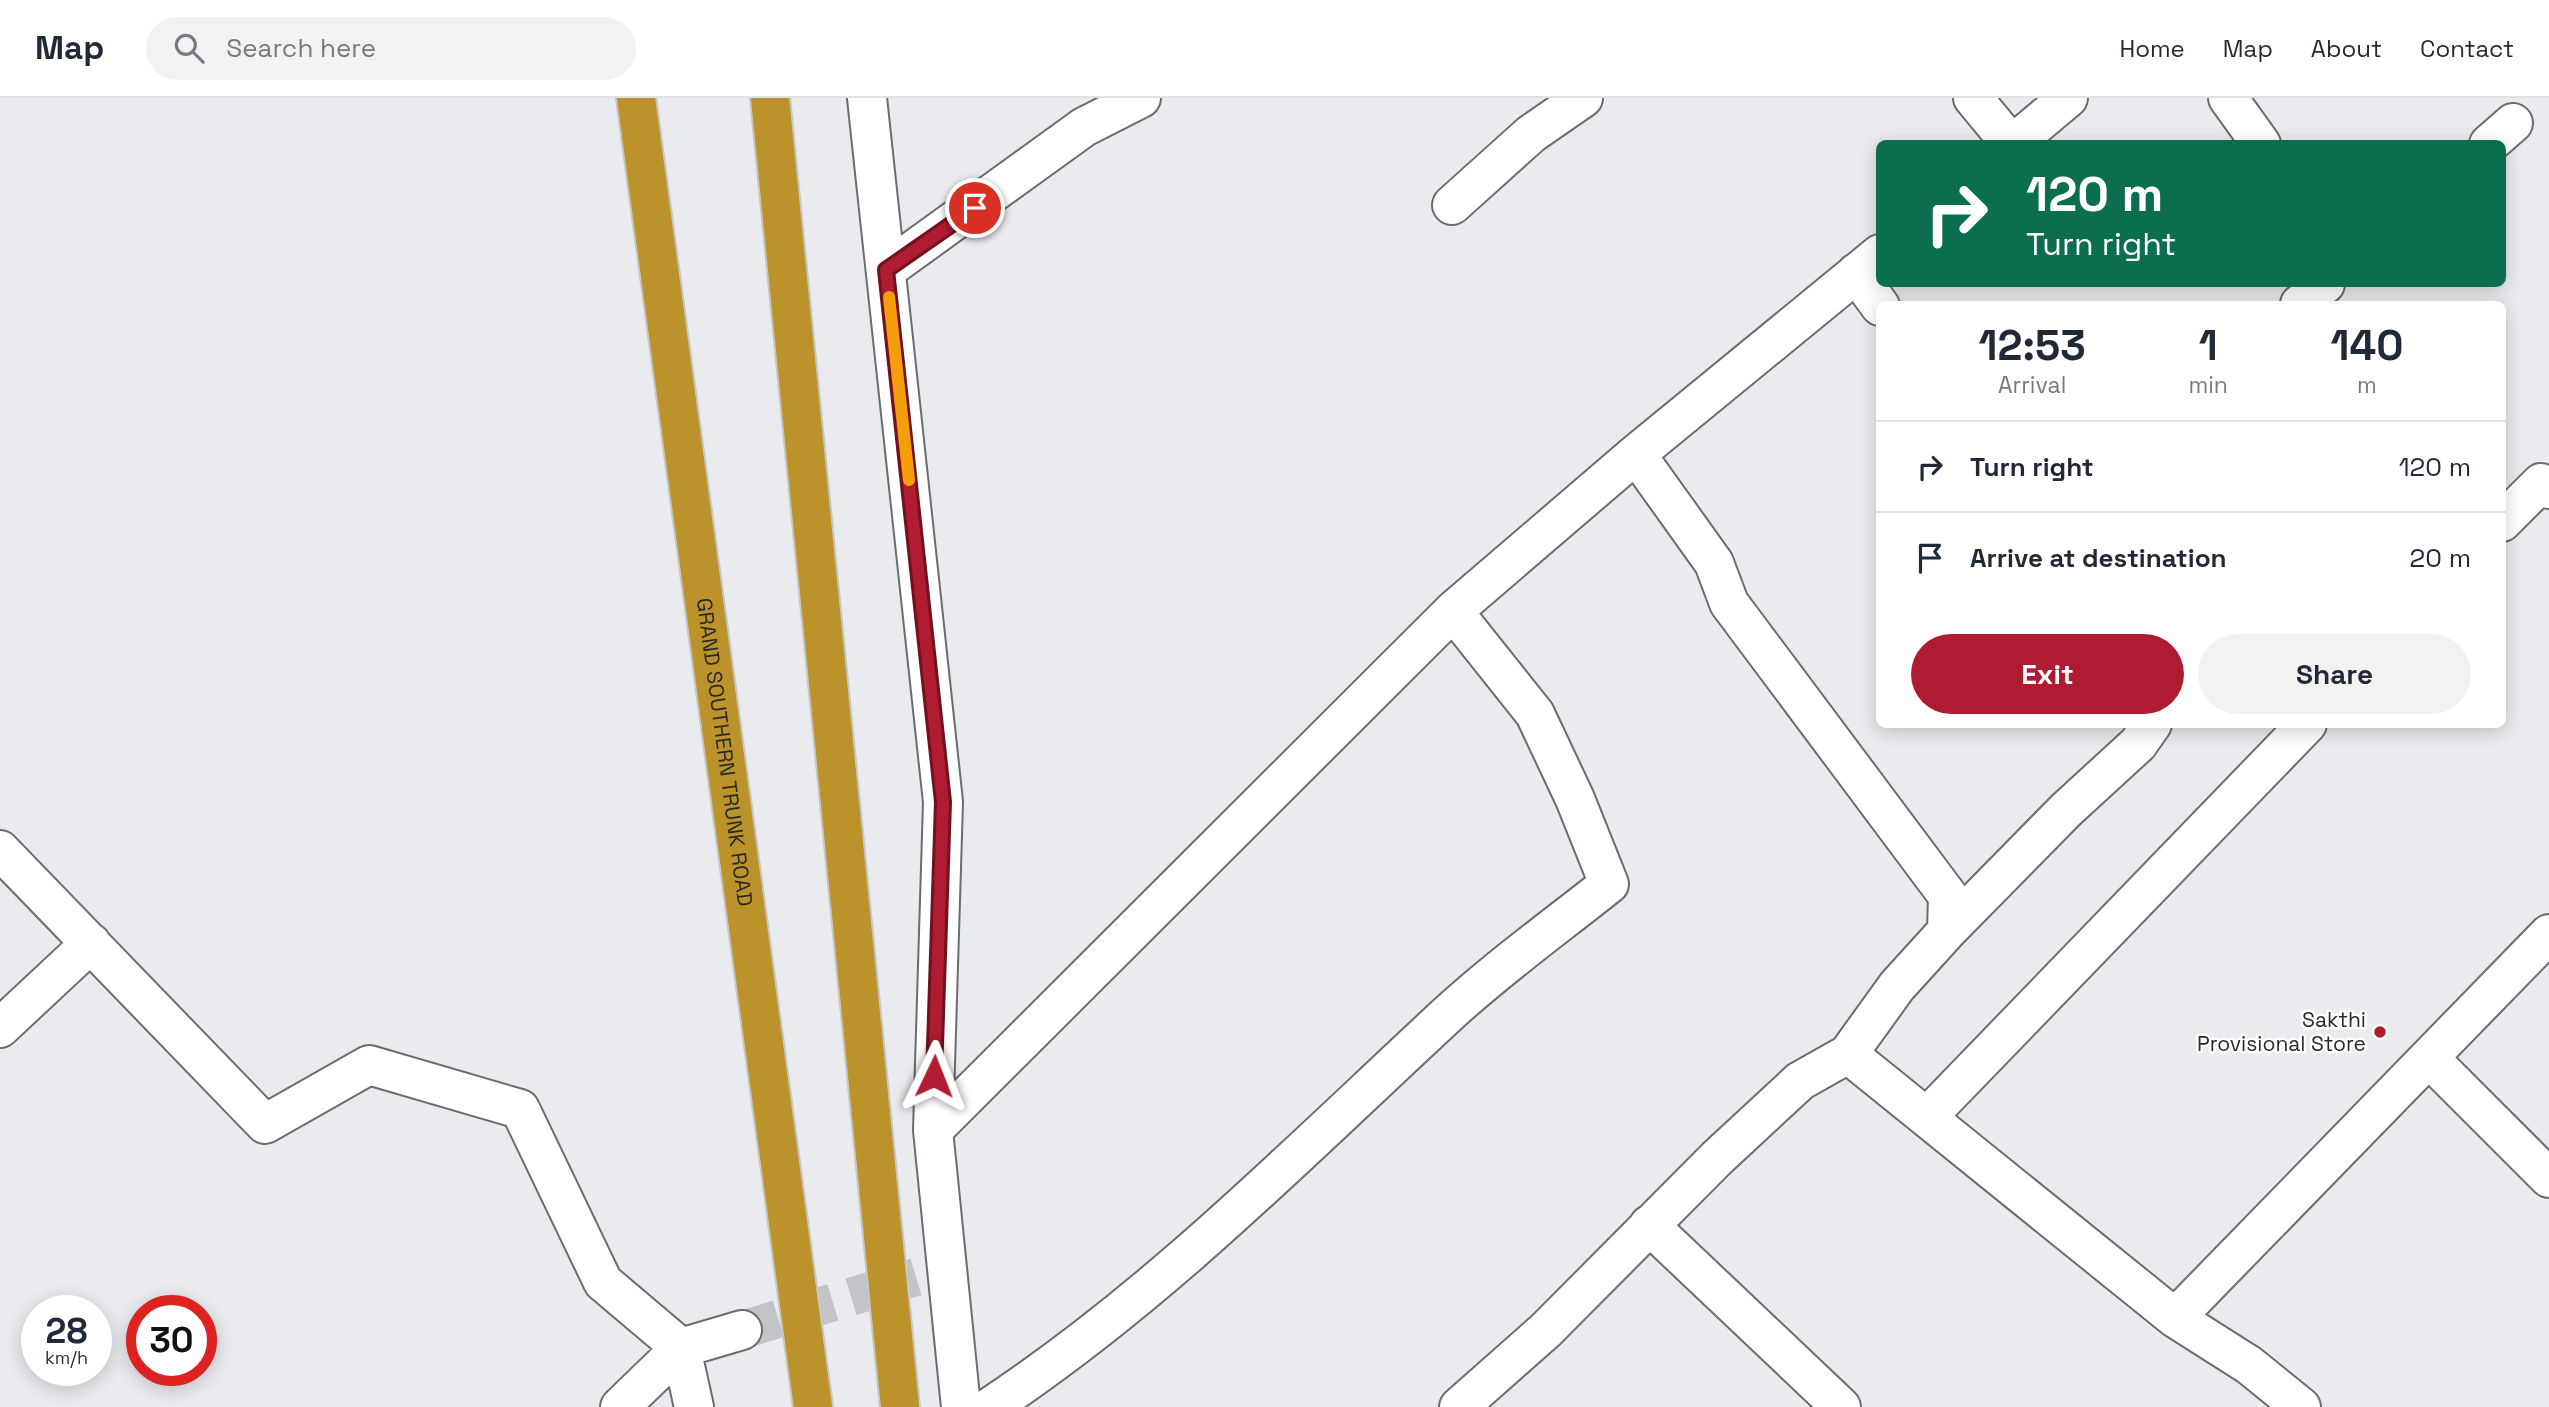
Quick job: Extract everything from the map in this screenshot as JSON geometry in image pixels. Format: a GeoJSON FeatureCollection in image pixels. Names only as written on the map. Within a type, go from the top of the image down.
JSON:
{"type":"FeatureCollection","features":[{"type":"Feature","properties":{"kind":"highway","name":"GRAND SOUTHERN TRUNK ROAD"},"geometry":{"type":"LineString","coordinates":[[636,98],[813,1407]]}},
{"type":"Feature","properties":{"kind":"highway"},"geometry":{"type":"LineString","coordinates":[[770,98],[900,1407]]}},
{"type":"Feature","properties":{"kind":"street"},"geometry":{"type":"LineString","coordinates":[[867,98],[943,802],[931,1273],[961,1407]]}},
{"type":"Feature","properties":{"kind":"street"},"geometry":{"type":"LineString","coordinates":[[886,270],[1084,127],[1141,98]]}},
{"type":"Feature","properties":{"kind":"street"},"geometry":{"type":"LineString","coordinates":[[1452,205],[1531,134],[1583,98]]}},
{"type":"Feature","properties":{"kind":"street"},"geometry":{"type":"LineString","coordinates":[[1973,98],[2009,140]]}},
{"type":"Feature","properties":{"kind":"street"},"geometry":{"type":"LineString","coordinates":[[2017,140],[2068,98]]}},
{"type":"Feature","properties":{"kind":"street"},"geometry":{"type":"LineString","coordinates":[[2228,98],[2258,140]]}},
{"type":"Feature","properties":{"kind":"street"},"geometry":{"type":"LineString","coordinates":[[933,1130],[1453,611],[1636,454],[1868,263],[1879,301]]}},
{"type":"Feature","properties":{"kind":"street"},"geometry":{"type":"LineString","coordinates":[[2304,301],[2321,287]]}},
{"type":"Feature","properties":{"kind":"street"},"geometry":{"type":"LineString","coordinates":[[1636,454],[1714,563],[1729,603],[1948,896],[1947,931]]}},
{"type":"Feature","properties":{"kind":"street"},"geometry":{"type":"LineString","coordinates":[[2506,518],[2541,482],[2549,489]]}},
{"type":"Feature","properties":{"kind":"street"},"geometry":{"type":"LineString","coordinates":[[990,1407],[1056,1363],[1223,1222],[1450,1012],[1609,884],[1575,799],[1535,714],[1453,611]]}},
{"type":"Feature","properties":{"kind":"street"},"geometry":{"type":"LineString","coordinates":[[1459,1407],[1546,1329],[1649,1225],[1800,1081],[1848,1054],[1898,986],[1947,931],[2066,810],[2138,744],[2149,728]]}},
{"type":"Feature","properties":{"kind":"street"},"geometry":{"type":"LineString","coordinates":[[1927,1117],[2303,728]]}},
{"type":"Feature","properties":{"kind":"street"},"geometry":{"type":"LineString","coordinates":[[0,850],[265,1124],[369,1065],[520,1109],[603,1282],[681,1348],[694,1407]]}},
{"type":"Feature","properties":{"kind":"street"},"geometry":{"type":"LineString","coordinates":[[2175,1318],[2549,934]]}},
{"type":"Feature","properties":{"kind":"street"},"geometry":{"type":"LineString","coordinates":[[0,1028],[91,943]]}},
{"type":"Feature","properties":{"kind":"street"},"geometry":{"type":"LineString","coordinates":[[1848,1054],[2175,1318],[2249,1365],[2301,1407]]}},
{"type":"Feature","properties":{"kind":"street"},"geometry":{"type":"LineString","coordinates":[[2430,1059],[2549,1178]]}},
{"type":"Feature","properties":{"kind":"street"},"geometry":{"type":"LineString","coordinates":[[1649,1225],[1841,1407]]}},
{"type":"Feature","properties":{"kind":"street"},"geometry":{"type":"LineString","coordinates":[[620,1407],[681,1348],[742,1330]]}},
{"type":"Feature","properties":{"kind":"tunnel"},"geometry":{"type":"LineString","coordinates":[[742,1330],[916,1277]]}},
{"type":"Feature","properties":{"kind":"slow traffic"},"geometry":{"type":"LineString","coordinates":[[889,297],[909,480]]}},
{"type":"Feature","properties":{"kind":"place","name":"Sakthi Provisional Store"},"geometry":{"type":"Point","coordinates":[2380,1032]}},
{"type":"Feature","properties":{"kind":"route"},"geometry":{"type":"LineString","coordinates":[[934,1076],[943,802],[886,270],[975,208]]}}]}
